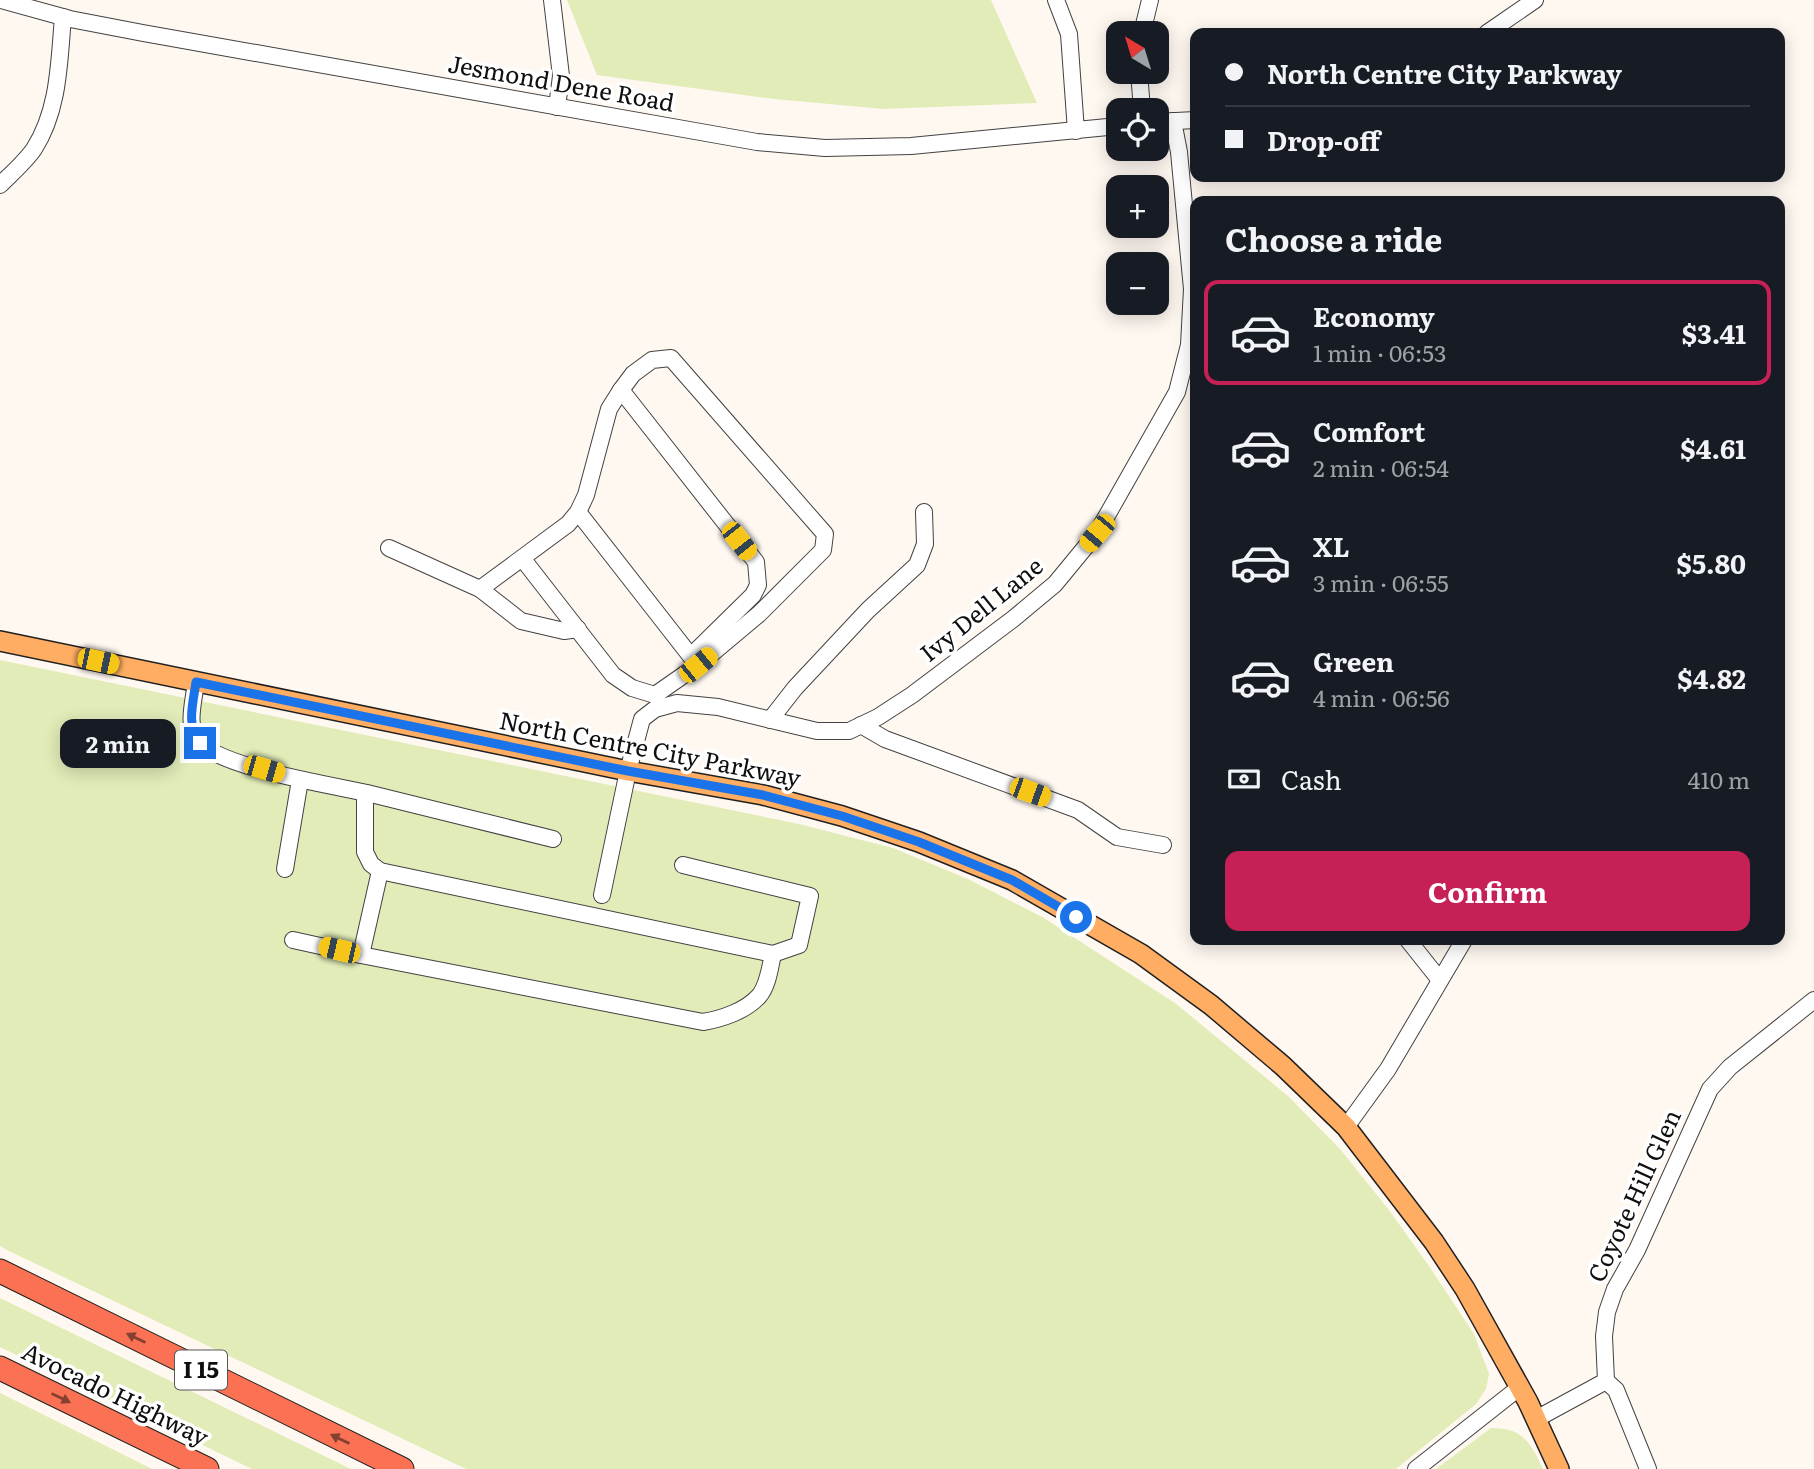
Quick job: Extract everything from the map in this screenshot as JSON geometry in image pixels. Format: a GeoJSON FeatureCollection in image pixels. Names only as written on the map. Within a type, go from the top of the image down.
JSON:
{"type":"FeatureCollection","features":[{"type":"Feature","properties":{"kind":"highway","name":"I 15"},"geometry":{"type":"LineString","coordinates":[[0,1271],[402,1469]]}},
{"type":"Feature","properties":{"kind":"highway","name":"Avocado Highway"},"geometry":{"type":"LineString","coordinates":[[0,1368],[207,1469]]}},
{"type":"Feature","properties":{"kind":"main road","name":"North Centre City Parkway"},"geometry":{"type":"LineString","coordinates":[[0,641],[628,771],[763,795],[842,816],[919,842],[1012,880],[1141,954],[1210,1005],[1283,1066],[1346,1127],[1434,1242],[1465,1289],[1520,1387],[1559,1469]]}},
{"type":"Feature","properties":{"kind":"street","name":"Jesmond Dene Road"},"geometry":{"type":"LineString","coordinates":[[1,0],[63,17],[757,142],[825,148],[911,146],[1106,127]]}},
{"type":"Feature","properties":{"kind":"street"},"geometry":{"type":"LineString","coordinates":[[552,0],[561,76],[556,107]]}},
{"type":"Feature","properties":{"kind":"street"},"geometry":{"type":"LineString","coordinates":[[1056,0],[1069,34],[1076,131]]}},
{"type":"Feature","properties":{"kind":"street"},"geometry":{"type":"LineString","coordinates":[[1145,21],[1150,0]]}},
{"type":"Feature","properties":{"kind":"street"},"geometry":{"type":"LineString","coordinates":[[1494,28],[1535,0]]}},
{"type":"Feature","properties":{"kind":"street"},"geometry":{"type":"LineString","coordinates":[[0,185],[33,151],[50,117],[58,76],[63,17]]}},
{"type":"Feature","properties":{"kind":"street"},"geometry":{"type":"LineString","coordinates":[[1169,122],[1190,120]]}},
{"type":"Feature","properties":{"kind":"street","name":"Ivy Dell Lane"},"geometry":{"type":"LineString","coordinates":[[1169,131],[1179,152],[1190,268]]}},
{"type":"Feature","properties":{"kind":"street","name":"Ivy Dell Lane"},"geometry":{"type":"LineString","coordinates":[[655,702],[718,707],[817,731],[849,731],[912,695],[1055,584],[1097,533],[1177,392],[1189,345],[1190,326]]}},
{"type":"Feature","properties":{"kind":"street"},"geometry":{"type":"LineString","coordinates":[[480,589],[568,524],[578,512],[586,495],[609,409],[632,374],[652,360],[671,358],[825,534],[823,550],[759,614],[694,661]]}},
{"type":"Feature","properties":{"kind":"street"},"geometry":{"type":"LineString","coordinates":[[603,895],[628,771],[642,719],[753,595],[758,585],[755,562],[621,390]]}},
{"type":"Feature","properties":{"kind":"street"},"geometry":{"type":"LineString","coordinates":[[578,512],[694,661]]}},
{"type":"Feature","properties":{"kind":"street"},"geometry":{"type":"LineString","coordinates":[[770,720],[795,688],[868,610],[917,565],[925,544],[924,512]]}},
{"type":"Feature","properties":{"kind":"street"},"geometry":{"type":"LineString","coordinates":[[389,548],[480,589],[521,621],[564,631],[578,629]]}},
{"type":"Feature","properties":{"kind":"street"},"geometry":{"type":"LineString","coordinates":[[522,558],[613,675],[655,702]]}},
{"type":"Feature","properties":{"kind":"street"},"geometry":{"type":"LineString","coordinates":[[196,682],[191,724],[193,734],[211,751],[300,780],[365,793],[553,839]]}},
{"type":"Feature","properties":{"kind":"street"},"geometry":{"type":"LineString","coordinates":[[861,725],[885,739],[1078,810],[1117,837],[1163,845]]}},
{"type":"Feature","properties":{"kind":"street"},"geometry":{"type":"LineString","coordinates":[[285,869],[300,780]]}},
{"type":"Feature","properties":{"kind":"street"},"geometry":{"type":"LineString","coordinates":[[365,793],[365,852],[371,864],[380,871],[773,954],[799,946],[810,896],[683,865]]}},
{"type":"Feature","properties":{"kind":"street"},"geometry":{"type":"LineString","coordinates":[[361,955],[380,871]]}},
{"type":"Feature","properties":{"kind":"street"},"geometry":{"type":"LineString","coordinates":[[293,940],[703,1022],[721,1019],[759,997],[765,986],[773,954]]}},
{"type":"Feature","properties":{"kind":"street"},"geometry":{"type":"LineString","coordinates":[[1412,945],[1439,979]]}},
{"type":"Feature","properties":{"kind":"street"},"geometry":{"type":"LineString","coordinates":[[1346,1127],[1388,1069],[1461,945]]}},
{"type":"Feature","properties":{"kind":"street","name":"Coyote Hill Glen"},"geometry":{"type":"LineString","coordinates":[[1606,1381],[1604,1336],[1607,1312],[1615,1289],[1637,1250],[1710,1089],[1730,1068],[1814,1000]]}},
{"type":"Feature","properties":{"kind":"street"},"geometry":{"type":"LineString","coordinates":[[1536,1419],[1606,1381],[1616,1390],[1648,1469]]}},
{"type":"Feature","properties":{"kind":"street"},"geometry":{"type":"LineString","coordinates":[[1416,1469],[1520,1387]]}},
{"type":"Feature","properties":{"kind":"green space"},"geometry":{"type":"Polygon","coordinates":[[[567,0],[991,0],[1037,103],[884,109],[774,99],[597,75],[567,0]]]}},
{"type":"Feature","properties":{"kind":"green space"},"geometry":{"type":"Polygon","coordinates":[[[0,660],[799,824],[893,848],[970,880],[1044,918],[1175,1003],[1288,1096],[1340,1149],[1429,1266],[1474,1334],[1489,1374],[1486,1389],[1476,1404],[1396,1469],[466,1469],[9,1251],[0,1246],[0,660]]]}},
{"type":"Feature","properties":{"kind":"green space"},"geometry":{"type":"Polygon","coordinates":[[[0,1298],[351,1469],[252,1469],[0,1347],[0,1298]]]}},
{"type":"Feature","properties":{"kind":"green space"},"geometry":{"type":"Polygon","coordinates":[[[0,1393],[152,1469],[0,1469],[0,1393]]]}},
{"type":"Feature","properties":{"kind":"green space"},"geometry":{"type":"Polygon","coordinates":[[[1491,1428],[1511,1431],[1524,1438],[1543,1469],[1436,1469],[1491,1428]]]}},
{"type":"Feature","properties":{"kind":"route"},"geometry":{"type":"LineString","coordinates":[[200,743],[193,734],[191,724],[196,682],[628,771],[763,795],[842,816],[919,842],[1012,880],[1076,917]]}}]}
